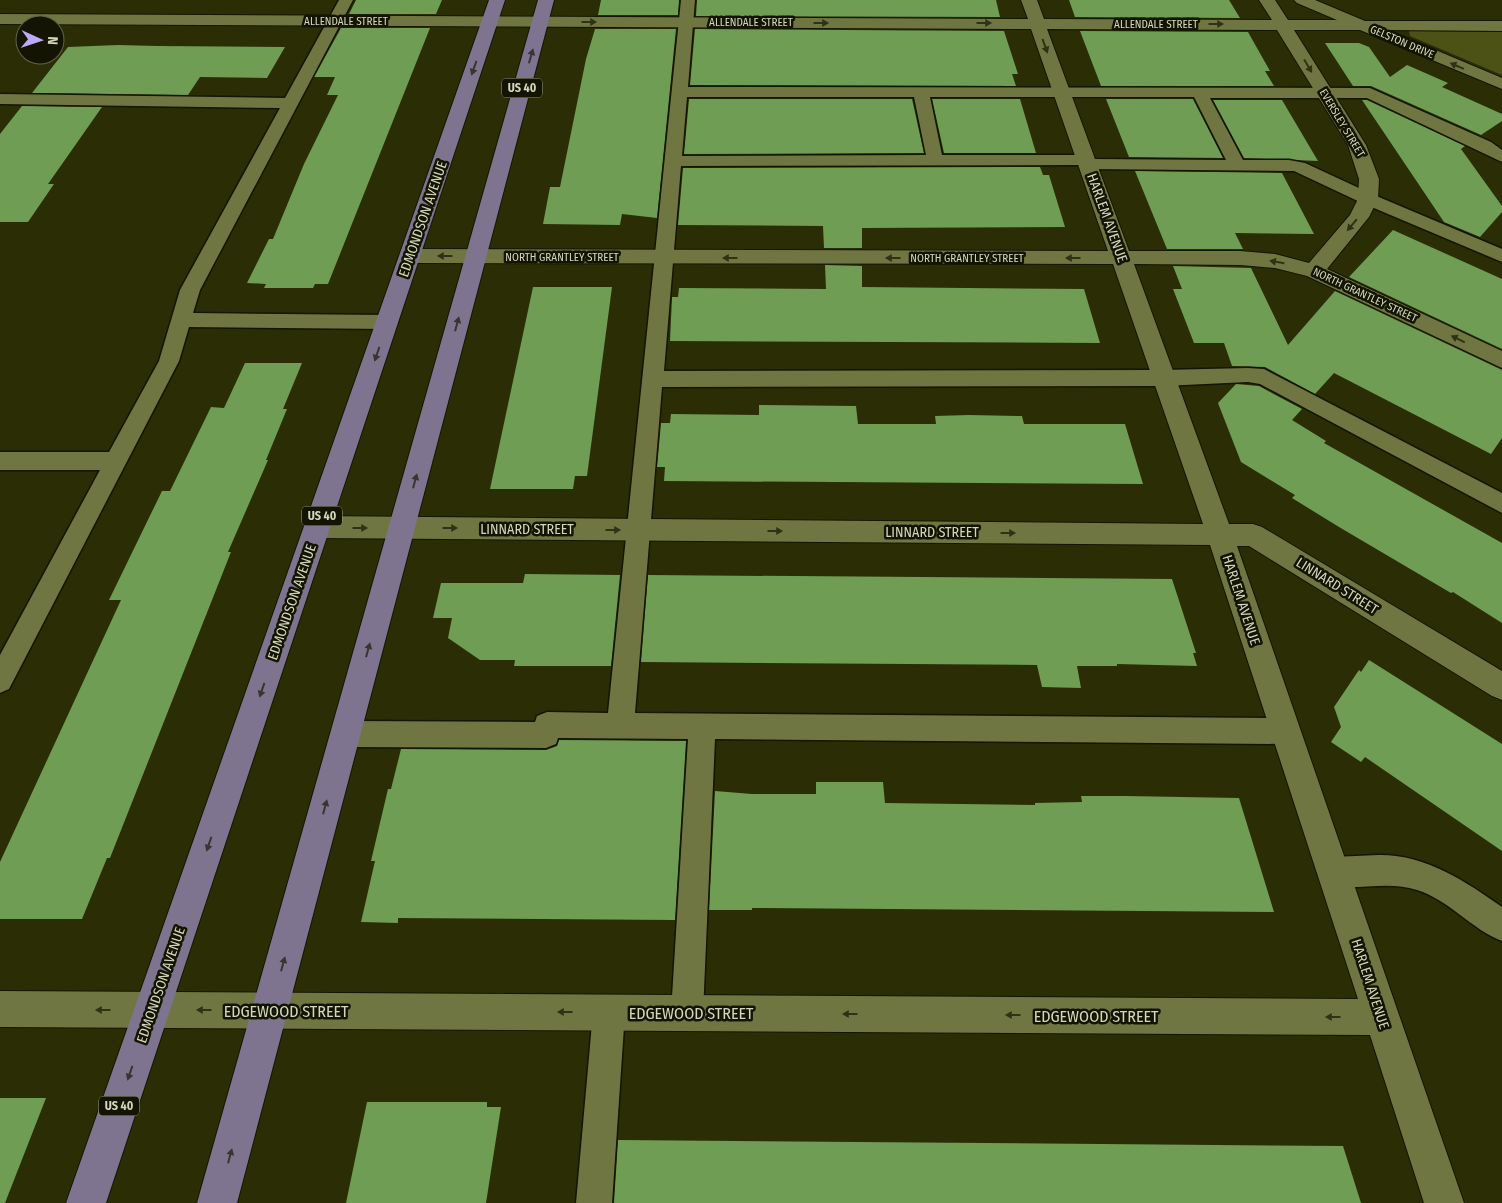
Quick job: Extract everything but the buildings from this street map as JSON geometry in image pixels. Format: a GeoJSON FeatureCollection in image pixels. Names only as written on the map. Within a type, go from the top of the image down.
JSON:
{"type":"FeatureCollection","features":[{"type":"Feature","properties":{"kind":"main road","name":"US 40"},"geometry":{"type":"LineString","coordinates":[[217,1203],[546,0]]}},
{"type":"Feature","properties":{"kind":"main road","name":"EDMONDSON AVENUE"},"geometry":{"type":"LineString","coordinates":[[86,1203],[494,11]]}},
{"type":"Feature","properties":{"kind":"street","name":"HARLEM AVENUE"},"geometry":{"type":"LineString","coordinates":[[1029,0],[1220,534],[1444,1203]]}},
{"type":"Feature","properties":{"kind":"street","name":"EVERSLEY STREET"},"geometry":{"type":"LineString","coordinates":[[1267,0],[1357,145],[1370,179],[1368,199],[1359,217],[1314,271]]}},
{"type":"Feature","properties":{"kind":"street","name":"GELSTON DRIVE"},"geometry":{"type":"LineString","coordinates":[[1302,0],[1502,84]]}},
{"type":"Feature","properties":{"kind":"street","name":"ALLENDALE STREET"},"geometry":{"type":"LineString","coordinates":[[2,12],[335,21],[494,11],[540,22],[1502,26]]}},
{"type":"Feature","properties":{"kind":"street","name":"NORTH GRANTLEY STREET"},"geometry":{"type":"LineString","coordinates":[[411,256],[1240,258],[1275,261],[1314,271],[1502,360]]}},
{"type":"Feature","properties":{"kind":"street","name":"LINNARD STREET"},"geometry":{"type":"LineString","coordinates":[[318,528],[1254,535],[1502,687]]}},
{"type":"Feature","properties":{"kind":"street","name":"EDGEWOOD STREET"},"geometry":{"type":"LineString","coordinates":[[0,1009],[1381,1018]]}},
{"type":"Feature","properties":{"kind":"lane"},"geometry":{"type":"LineString","coordinates":[[0,681],[168,361],[190,290],[346,0]]}},
{"type":"Feature","properties":{"kind":"lane"},"geometry":{"type":"LineString","coordinates":[[620,726],[688,0]]}},
{"type":"Feature","properties":{"kind":"lane"},"geometry":{"type":"LineString","coordinates":[[680,92],[1370,93],[1491,142],[1502,157]]}},
{"type":"Feature","properties":{"kind":"lane"},"geometry":{"type":"LineString","coordinates":[[921,92],[935,160]]}},
{"type":"Feature","properties":{"kind":"lane"},"geometry":{"type":"LineString","coordinates":[[1200,93],[1237,164]]}},
{"type":"Feature","properties":{"kind":"lane"},"geometry":{"type":"LineString","coordinates":[[0,99],[291,102]]}},
{"type":"Feature","properties":{"kind":"lane"},"geometry":{"type":"LineString","coordinates":[[673,161],[935,160],[1289,165],[1299,167],[1368,199],[1502,256]]}},
{"type":"Feature","properties":{"kind":"lane"},"geometry":{"type":"LineString","coordinates":[[180,320],[388,322]]}},
{"type":"Feature","properties":{"kind":"lane"},"geometry":{"type":"LineString","coordinates":[[653,380],[1264,377],[1502,504]]}},
{"type":"Feature","properties":{"kind":"lane"},"geometry":{"type":"LineString","coordinates":[[0,461],[115,461]]}},
{"type":"Feature","properties":{"kind":"lane"},"geometry":{"type":"LineString","coordinates":[[345,734],[546,735],[547,725],[1285,731]]}},
{"type":"Feature","properties":{"kind":"lane"},"geometry":{"type":"LineString","coordinates":[[687,1013],[702,727]]}},
{"type":"Feature","properties":{"kind":"lane"},"geometry":{"type":"LineString","coordinates":[[1333,872],[1401,870],[1427,878],[1455,892],[1502,926]]}},
{"type":"Feature","properties":{"kind":"lane"},"geometry":{"type":"LineString","coordinates":[[594,1203],[609,1012]]}},
{"type":"Feature","properties":{"kind":"green space"},"geometry":{"type":"Polygon","coordinates":[[[1409,31],[1502,32],[1502,75],[1410,36],[1409,31]]]}}]}
